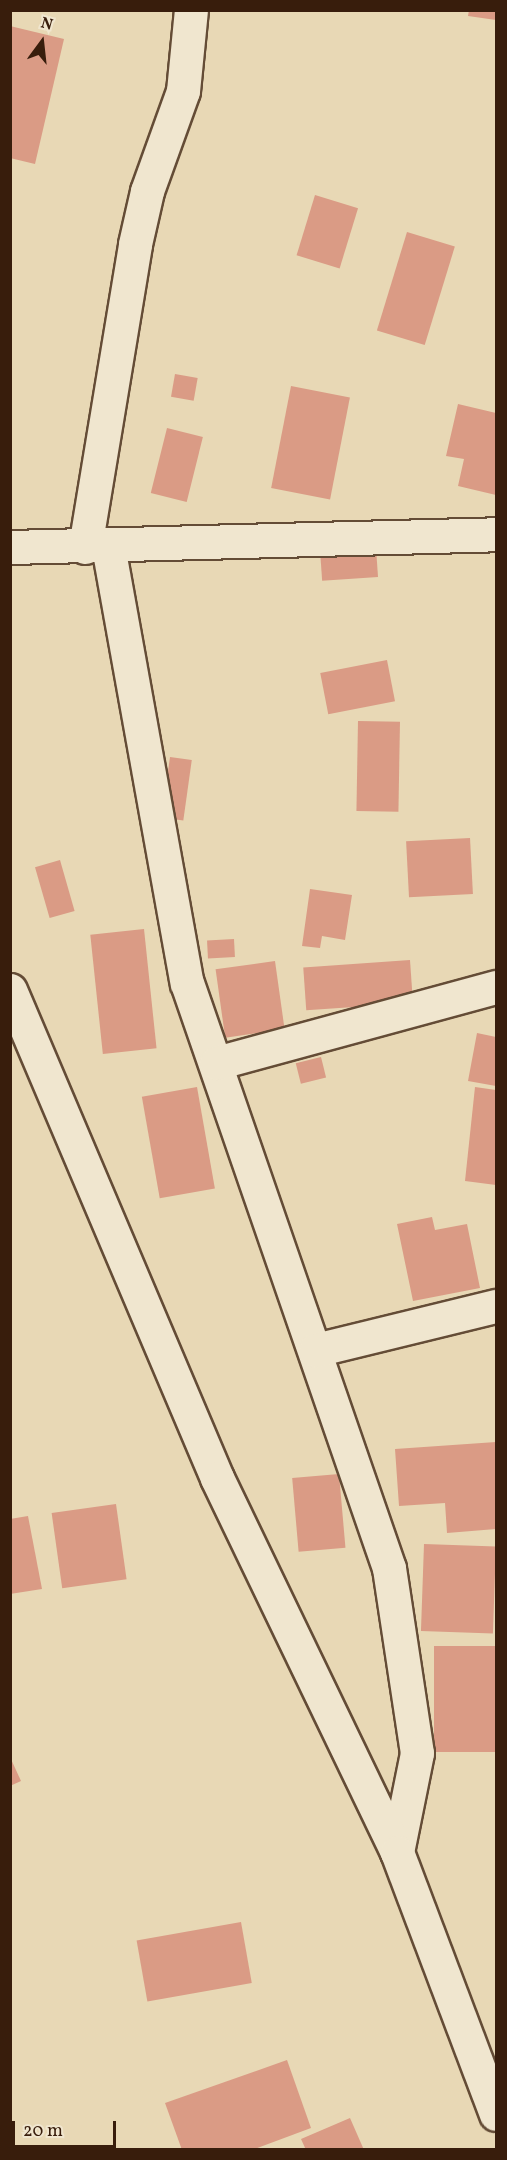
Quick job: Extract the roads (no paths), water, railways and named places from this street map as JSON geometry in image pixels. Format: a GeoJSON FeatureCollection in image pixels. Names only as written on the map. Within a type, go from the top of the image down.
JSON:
{"type":"FeatureCollection","features":[{"type":"Feature","properties":{"kind":"street"},"geometry":{"type":"LineString","coordinates":[[191,10],[183,91],[147,191],[135,244],[97,547],[187,983],[390,1568],[417,1753],[397,1852]]}},
{"type":"Feature","properties":{"kind":"street"},"geometry":{"type":"LineString","coordinates":[[10,547],[97,547],[496,534]]}},
{"type":"Feature","properties":{"kind":"street"},"geometry":{"type":"LineString","coordinates":[[216,1063],[496,987]]}},
{"type":"Feature","properties":{"kind":"street"},"geometry":{"type":"LineString","coordinates":[[10,990],[25,1053],[217,1478],[397,1852],[496,2114]]}},
{"type":"Feature","properties":{"kind":"street"},"geometry":{"type":"LineString","coordinates":[[315,1350],[496,1306]]}}]}
